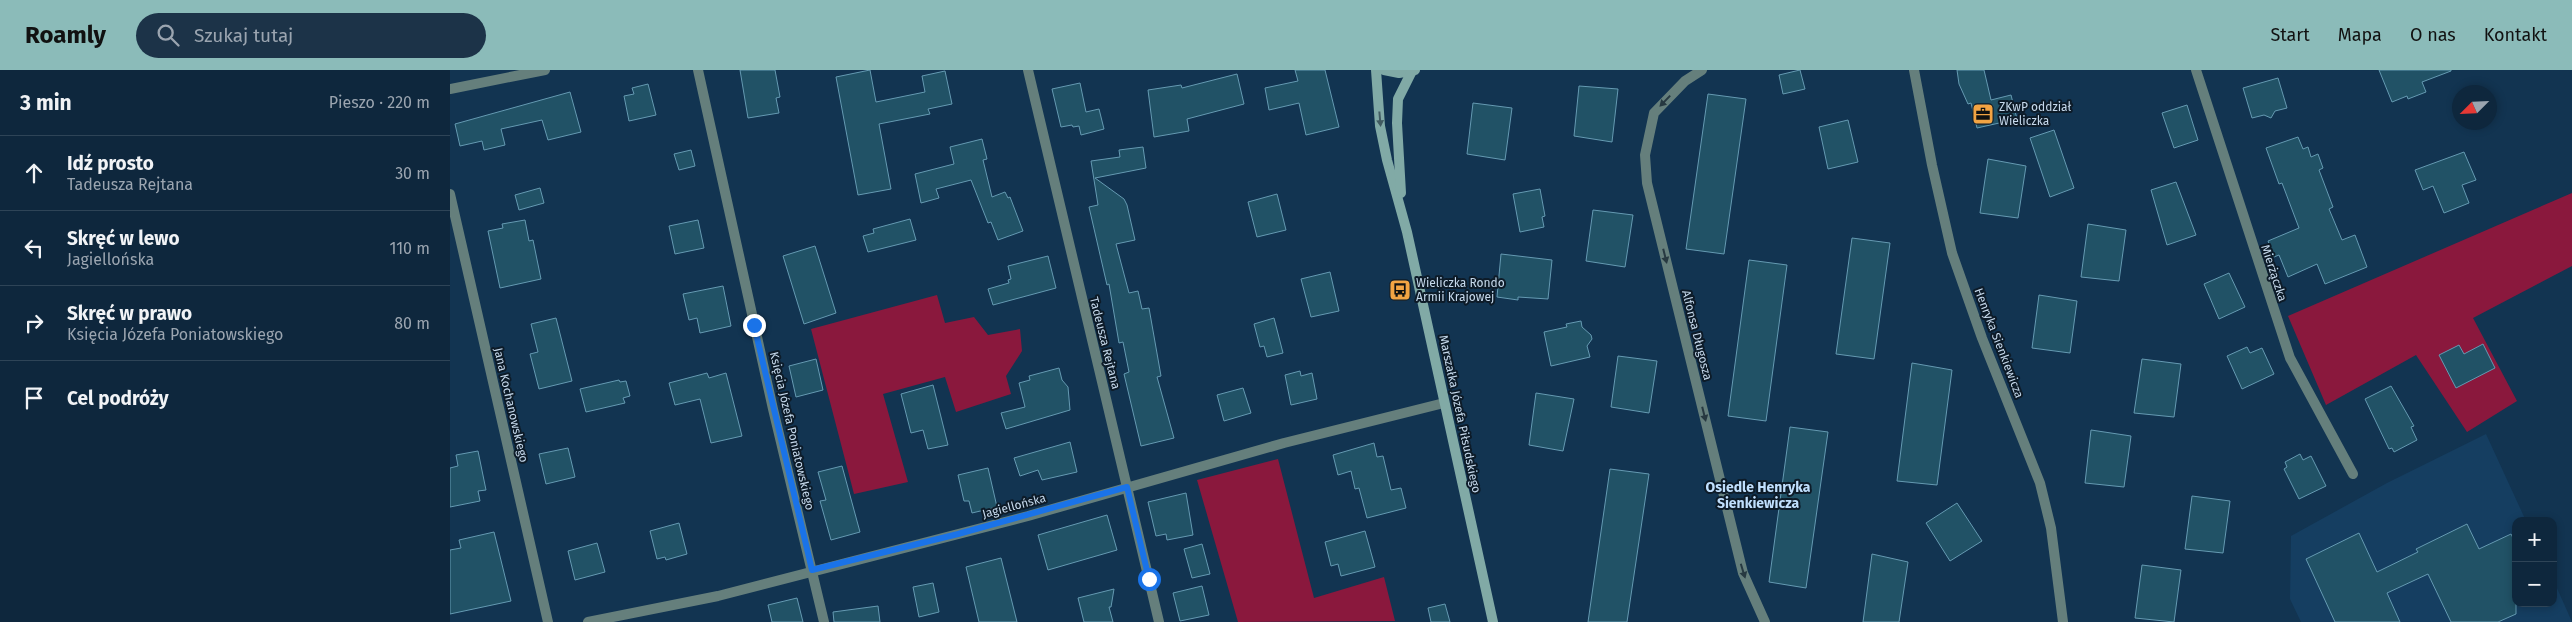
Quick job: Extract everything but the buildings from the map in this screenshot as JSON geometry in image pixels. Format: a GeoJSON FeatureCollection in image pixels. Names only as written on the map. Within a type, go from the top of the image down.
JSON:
{"type":"FeatureCollection","features":[{"type":"Feature","properties":{"kind":"main road","name":"Marszałka Józefa Piłsudskiego"},"geometry":{"type":"LineString","coordinates":[[1376,70],[1382,136],[1402,212],[1493,622]]}},
{"type":"Feature","properties":{"kind":"main road"},"geometry":{"type":"LineString","coordinates":[[1384,70],[1399,73],[1413,71]]}},
{"type":"Feature","properties":{"kind":"main road","name":"Marszałka Józefa Piłsudskiego"},"geometry":{"type":"LineString","coordinates":[[1402,212],[1397,136],[1398,99],[1413,71]]}},
{"type":"Feature","properties":{"kind":"street"},"geometry":{"type":"LineString","coordinates":[[450,89],[545,70]]}},
{"type":"Feature","properties":{"kind":"street","name":"Księcia Józefa Poniatowskiego"},"geometry":{"type":"LineString","coordinates":[[698,70],[771,400],[824,622]]}},
{"type":"Feature","properties":{"kind":"street","name":"Tadeusza Rejtana"},"geometry":{"type":"LineString","coordinates":[[1028,70],[1159,622]]}},
{"type":"Feature","properties":{"kind":"street","name":"Alfonsa Długosza"},"geometry":{"type":"LineString","coordinates":[[1702,70],[1685,81],[1654,113],[1645,155],[1647,183],[1743,573],[1765,622]]}},
{"type":"Feature","properties":{"kind":"street","name":"Henryka Sienkiewicza"},"geometry":{"type":"LineString","coordinates":[[1914,70],[1932,165],[1952,253],[1982,338],[2040,483],[2051,528],[2063,622]]}},
{"type":"Feature","properties":{"kind":"street","name":"Mierżączka"},"geometry":{"type":"LineString","coordinates":[[2196,70],[2290,358],[2353,474]]}},
{"type":"Feature","properties":{"kind":"street","name":"Jana Kochanowskiego"},"geometry":{"type":"LineString","coordinates":[[450,194],[548,622]]}},
{"type":"Feature","properties":{"kind":"street","name":"Jagiellońska"},"geometry":{"type":"LineString","coordinates":[[588,622],[718,596],[1188,472],[1284,443],[1444,403]]}},
{"type":"Feature","properties":{"kind":"shaded area"},"geometry":{"type":"Polygon","coordinates":[[[2572,193],[2572,266],[2473,318],[2517,401],[2467,432],[2416,355],[2326,405],[2288,316],[2572,193]]]}},
{"type":"Feature","properties":{"kind":"shaded area"},"geometry":{"type":"Polygon","coordinates":[[[937,295],[945,323],[974,317],[988,335],[1020,329],[1022,351],[1006,376],[1011,394],[956,412],[945,377],[883,394],[908,482],[854,494],[811,329],[937,295]]]}},
{"type":"Feature","properties":{"kind":"shaded area"},"geometry":{"type":"Polygon","coordinates":[[[2486,434],[2524,517],[2512,517],[2512,607],[2557,607],[2557,588],[2572,622],[2301,622],[2290,599],[2291,536],[2387,483],[2486,434]]]}},
{"type":"Feature","properties":{"kind":"shaded area"},"geometry":{"type":"Polygon","coordinates":[[[1278,459],[1314,598],[1384,577],[1395,621],[1238,622],[1197,480],[1278,459]]]}},
{"type":"Feature","properties":{"kind":"place","name":"ZKwP oddział Wieliczka"},"geometry":{"type":"Point","coordinates":[1983,114]}},
{"type":"Feature","properties":{"kind":"place","name":"Wieliczka Rondo Armii Krajowej"},"geometry":{"type":"Point","coordinates":[1400,290]}},
{"type":"Feature","properties":{"kind":"district","name":"Osiedle Henryka Sienkiewicza"},"geometry":{"type":"Point","coordinates":[1758,496]}},
{"type":"Feature","properties":{"kind":"route"},"geometry":{"type":"LineString","coordinates":[[754,325],[812,570],[1028,516],[1127,487],[1149,579]]}}]}
